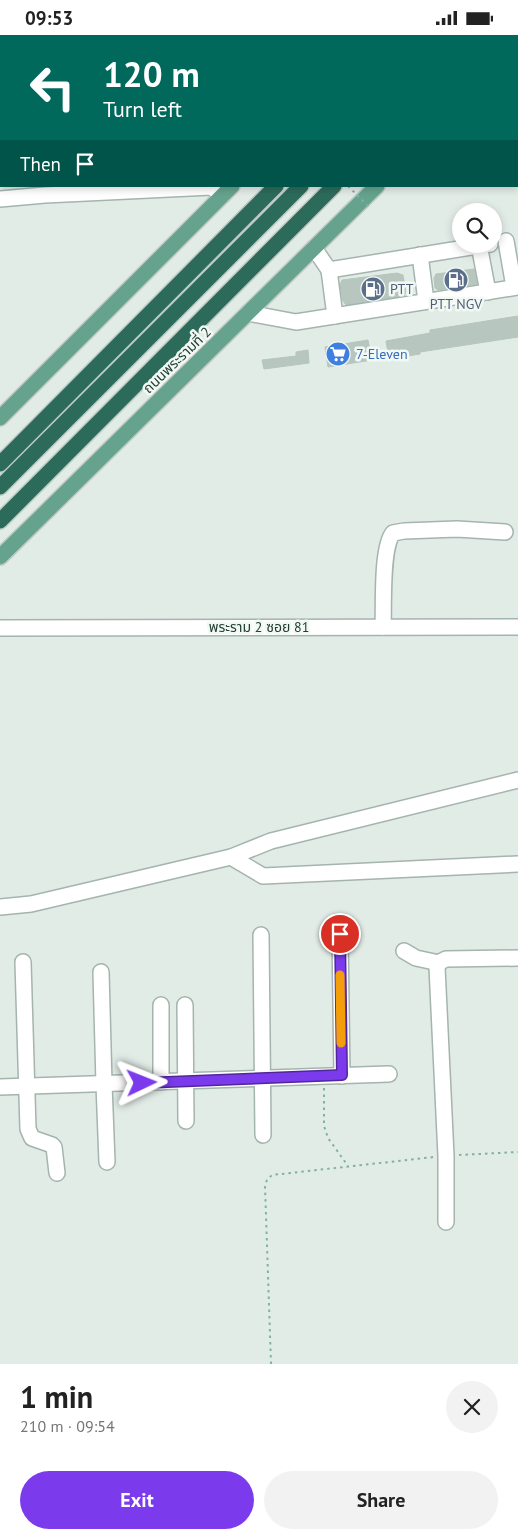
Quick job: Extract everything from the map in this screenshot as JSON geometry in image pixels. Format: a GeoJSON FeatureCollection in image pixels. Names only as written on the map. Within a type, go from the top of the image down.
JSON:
{"type":"FeatureCollection","features":[{"type":"Feature","properties":{"kind":"highway"},"geometry":{"type":"LineString","coordinates":[[0,464],[275,187]]}},
{"type":"Feature","properties":{"kind":"highway"},"geometry":{"type":"LineString","coordinates":[[0,487],[300,187]]}},
{"type":"Feature","properties":{"kind":"highway","name":"ถนนพระรามที่ 2"},"geometry":{"type":"LineString","coordinates":[[0,520],[333,187]]}},
{"type":"Feature","properties":{"kind":"main road","name":"ถนนพระรามที่ 2"},"geometry":{"type":"LineString","coordinates":[[0,557],[376,187]]}},
{"type":"Feature","properties":{"kind":"main road"},"geometry":{"type":"LineString","coordinates":[[0,418],[227,191]]}},
{"type":"Feature","properties":{"kind":"street"},"geometry":{"type":"LineString","coordinates":[[0,199],[45,191],[211,187],[227,191]]}},
{"type":"Feature","properties":{"kind":"street"},"geometry":{"type":"LineString","coordinates":[[314,248],[329,269],[335,316]]}},
{"type":"Feature","properties":{"kind":"street"},"geometry":{"type":"LineString","coordinates":[[329,269],[452,250]]}},
{"type":"Feature","properties":{"kind":"street"},"geometry":{"type":"LineString","coordinates":[[488,292],[495,253]]}},
{"type":"Feature","properties":{"kind":"street"},"geometry":{"type":"LineString","coordinates":[[248,313],[296,322],[516,287],[501,253]]}},
{"type":"Feature","properties":{"kind":"street"},"geometry":{"type":"LineString","coordinates":[[420,255],[426,301]]}},
{"type":"Feature","properties":{"kind":"street"},"geometry":{"type":"LineString","coordinates":[[383,627],[386,554],[389,539],[393,533],[457,529],[505,531]]}},
{"type":"Feature","properties":{"kind":"street","name":"พระราม 2 ซอย 81"},"geometry":{"type":"LineString","coordinates":[[0,628],[518,627]]}},
{"type":"Feature","properties":{"kind":"street"},"geometry":{"type":"LineString","coordinates":[[0,907],[30,904],[231,857],[271,841],[518,780]]}},
{"type":"Feature","properties":{"kind":"street"},"geometry":{"type":"LineString","coordinates":[[231,857],[263,877],[518,864]]}},
{"type":"Feature","properties":{"kind":"street"},"geometry":{"type":"LineString","coordinates":[[340,934],[342,1075]]}},
{"type":"Feature","properties":{"kind":"street"},"geometry":{"type":"LineString","coordinates":[[261,935],[263,1135]]}},
{"type":"Feature","properties":{"kind":"street"},"geometry":{"type":"LineString","coordinates":[[404,951],[416,958],[439,963]]}},
{"type":"Feature","properties":{"kind":"street"},"geometry":{"type":"LineString","coordinates":[[446,1222],[446,1156],[437,967],[439,963],[446,959],[518,958]]}},
{"type":"Feature","properties":{"kind":"street"},"geometry":{"type":"LineString","coordinates":[[23,962],[29,1133],[34,1139],[54,1147],[57,1173]]}},
{"type":"Feature","properties":{"kind":"street"},"geometry":{"type":"LineString","coordinates":[[101,971],[108,1162]]}},
{"type":"Feature","properties":{"kind":"street"},"geometry":{"type":"LineString","coordinates":[[161,1005],[161,1082]]}},
{"type":"Feature","properties":{"kind":"street"},"geometry":{"type":"LineString","coordinates":[[185,1005],[186,1121]]}},
{"type":"Feature","properties":{"kind":"street"},"geometry":{"type":"LineString","coordinates":[[0,1087],[389,1074]]}},
{"type":"Feature","properties":{"kind":"path"},"geometry":{"type":"LineString","coordinates":[[349,187],[371,209]]}},
{"type":"Feature","properties":{"kind":"path"},"geometry":{"type":"LineString","coordinates":[[324,1076],[324,1126],[328,1138],[348,1166]]}},
{"type":"Feature","properties":{"kind":"path"},"geometry":{"type":"LineString","coordinates":[[271,1364],[266,1180],[272,1175],[348,1166],[446,1156],[518,1152]]}},
{"type":"Feature","properties":{"kind":"building"},"geometry":{"type":"Polygon","coordinates":[[[474,269],[477,284],[438,290],[435,288],[434,278],[436,274],[474,269]]]}},
{"type":"Feature","properties":{"kind":"building","name":"PTT"},"geometry":{"type":"Polygon","coordinates":[[[397,273],[403,275],[406,292],[404,296],[346,305],[343,301],[340,285],[342,280],[397,273]]]}},
{"type":"Feature","properties":{"kind":"building"},"geometry":{"type":"Polygon","coordinates":[[[518,316],[518,337],[420,352],[420,354],[389,359],[386,341],[430,333],[430,330],[518,316]]]}},
{"type":"Feature","properties":{"kind":"building"},"geometry":{"type":"Polygon","coordinates":[[[368,340],[372,360],[328,367],[325,347],[368,340]]]}},
{"type":"Feature","properties":{"kind":"building"},"geometry":{"type":"Polygon","coordinates":[[[308,350],[309,363],[264,369],[262,360],[296,356],[296,352],[308,350]]]}},
{"type":"Feature","properties":{"kind":"slow traffic"},"geometry":{"type":"LineString","coordinates":[[340,975],[341,1043]]}},
{"type":"Feature","properties":{"kind":"place","name":"PTT NGV"},"geometry":{"type":"Point","coordinates":[456,280]}},
{"type":"Feature","properties":{"kind":"place","name":"PTT"},"geometry":{"type":"Point","coordinates":[373,289]}},
{"type":"Feature","properties":{"kind":"place","name":"7-Eleven"},"geometry":{"type":"Point","coordinates":[338,354]}},
{"type":"Feature","properties":{"kind":"route"},"geometry":{"type":"LineString","coordinates":[[142,1083],[342,1075],[340,934]]}}]}
